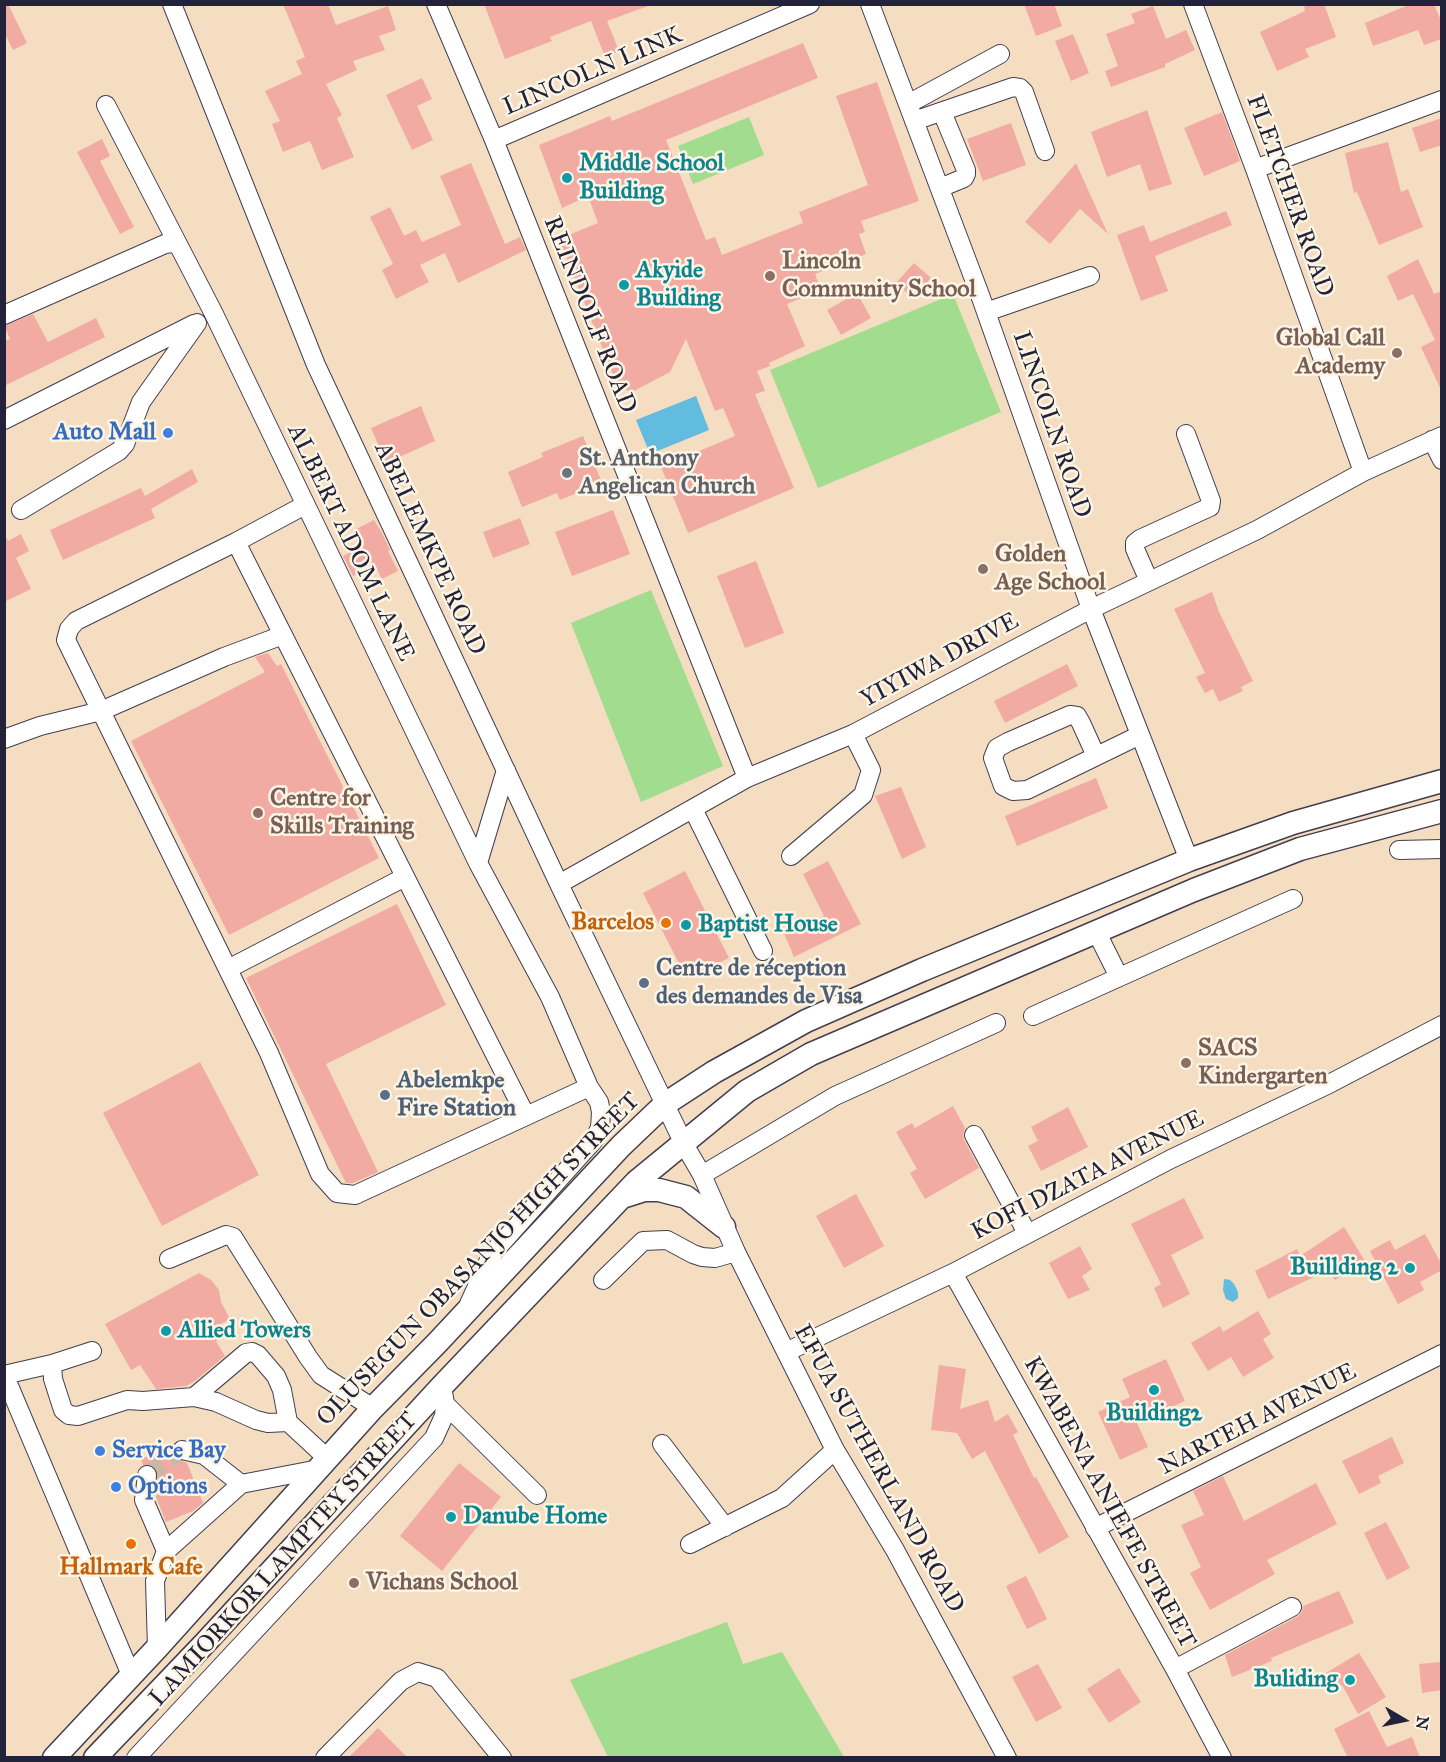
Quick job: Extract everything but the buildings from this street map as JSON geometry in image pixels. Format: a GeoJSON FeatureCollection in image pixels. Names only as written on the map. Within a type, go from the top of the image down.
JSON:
{"type":"FeatureCollection","features":[{"type":"Feature","properties":{"kind":"main road","name":"OLUSEGUN OBASANJO HIGH STREET"},"geometry":{"type":"LineString","coordinates":[[54,1758],[374,1408],[621,1146],[665,1104],[714,1072],[806,1021],[922,970],[1189,860],[1293,823],[1442,781]]}},
{"type":"Feature","properties":{"kind":"main road"},"geometry":{"type":"LineString","coordinates":[[95,1758],[444,1395],[622,1197],[659,1162],[684,1144],[747,1090],[811,1054],[1096,931],[1300,849],[1442,811]]}},
{"type":"Feature","properties":{"kind":"main road"},"geometry":{"type":"LineString","coordinates":[[622,1197],[644,1190],[674,1193],[686,1197],[724,1227]]}},
{"type":"Feature","properties":{"kind":"street","name":"ABELEMKPE ROAD"},"geometry":{"type":"LineString","coordinates":[[172,4],[316,365],[559,884],[665,1104]]}},
{"type":"Feature","properties":{"kind":"street","name":"REINDOLF ROAD"},"geometry":{"type":"LineString","coordinates":[[436,4],[494,140],[747,778]]}},
{"type":"Feature","properties":{"kind":"street","name":"LINCOLN LINK"},"geometry":{"type":"LineString","coordinates":[[494,140],[810,4]]}},
{"type":"Feature","properties":{"kind":"street","name":"LINCOLN ROAD"},"geometry":{"type":"LineString","coordinates":[[870,4],[986,312],[1090,609],[1189,860]]}},
{"type":"Feature","properties":{"kind":"street","name":"FLETCHER ROAD"},"geometry":{"type":"LineString","coordinates":[[1193,4],[1255,169],[1363,472]]}},
{"type":"Feature","properties":{"kind":"street"},"geometry":{"type":"LineString","coordinates":[[908,104],[1000,54]]}},
{"type":"Feature","properties":{"kind":"street"},"geometry":{"type":"LineString","coordinates":[[915,121],[1012,87],[1020,88],[1045,151]]}},
{"type":"Feature","properties":{"kind":"street"},"geometry":{"type":"LineString","coordinates":[[1255,169],[1442,100]]}},
{"type":"Feature","properties":{"kind":"street","name":"ALBERT ADOM LANE"},"geometry":{"type":"LineString","coordinates":[[106,105],[213,312],[478,863],[550,997],[589,1087],[599,1102],[600,1128],[585,1149],[498,1247],[489,1260],[465,1312]]}},
{"type":"Feature","properties":{"kind":"street"},"geometry":{"type":"LineString","coordinates":[[940,188],[964,178],[966,170],[942,112]]}},
{"type":"Feature","properties":{"kind":"street"},"geometry":{"type":"LineString","coordinates":[[4,315],[165,244],[178,245]]}},
{"type":"Feature","properties":{"kind":"street"},"geometry":{"type":"LineString","coordinates":[[986,312],[1090,276]]}},
{"type":"Feature","properties":{"kind":"street"},"geometry":{"type":"LineString","coordinates":[[4,420],[197,323],[213,312]]}},
{"type":"Feature","properties":{"kind":"street"},"geometry":{"type":"LineString","coordinates":[[21,510],[119,451],[125,444],[141,402],[197,323]]}},
{"type":"Feature","properties":{"kind":"street"},"geometry":{"type":"LineString","coordinates":[[1149,581],[1135,549],[1135,543],[1140,538],[1210,507],[1211,501],[1186,435]]}},
{"type":"Feature","properties":{"kind":"street"},"geometry":{"type":"LineString","coordinates":[[1437,438],[1442,460]]}},
{"type":"Feature","properties":{"kind":"street","name":"YIYIWA DRIVE"},"geometry":{"type":"LineString","coordinates":[[559,884],[747,778],[853,734],[1090,609],[1257,530],[1363,472],[1437,438]]}},
{"type":"Feature","properties":{"kind":"street"},"geometry":{"type":"LineString","coordinates":[[304,505],[236,542],[76,621],[69,629],[66,640],[269,1053],[320,1174],[337,1193],[355,1195],[589,1087]]}},
{"type":"Feature","properties":{"kind":"street"},"geometry":{"type":"LineString","coordinates":[[236,542],[526,1116]]}},
{"type":"Feature","properties":{"kind":"street"},"geometry":{"type":"LineString","coordinates":[[4,739],[40,726],[101,711],[224,657],[283,635]]}},
{"type":"Feature","properties":{"kind":"street"},"geometry":{"type":"LineString","coordinates":[[1096,756],[1077,716],[1070,715],[997,748],[993,758],[1003,786],[1013,791],[1027,790],[1140,735]]}},
{"type":"Feature","properties":{"kind":"street"},"geometry":{"type":"LineString","coordinates":[[791,856],[863,795],[871,770],[853,734]]}},
{"type":"Feature","properties":{"kind":"street"},"geometry":{"type":"LineString","coordinates":[[478,863],[506,770]]}},
{"type":"Feature","properties":{"kind":"street"},"geometry":{"type":"LineString","coordinates":[[693,809],[763,951]]}},
{"type":"Feature","properties":{"kind":"street"},"geometry":{"type":"LineString","coordinates":[[1399,850],[1442,849]]}},
{"type":"Feature","properties":{"kind":"street"},"geometry":{"type":"LineString","coordinates":[[228,969],[405,877]]}},
{"type":"Feature","properties":{"kind":"street"},"geometry":{"type":"LineString","coordinates":[[1033,1016],[1293,900]]}},
{"type":"Feature","properties":{"kind":"street"},"geometry":{"type":"LineString","coordinates":[[1096,931],[1119,977]]}},
{"type":"Feature","properties":{"kind":"street"},"geometry":{"type":"LineString","coordinates":[[702,1175],[835,1096],[996,1023]]}},
{"type":"Feature","properties":{"kind":"street","name":"KOFI DZATA AVENUE"},"geometry":{"type":"LineString","coordinates":[[786,1352],[953,1273],[1171,1159],[1329,1084],[1442,1024]]}},
{"type":"Feature","properties":{"kind":"street","name":"EFUA SUTHERLAND ROAD"},"geometry":{"type":"LineString","coordinates":[[665,1104],[702,1175],[736,1252],[835,1450],[895,1550],[1007,1758]]}},
{"type":"Feature","properties":{"kind":"street"},"geometry":{"type":"LineString","coordinates":[[974,1135],[1027,1233]]}},
{"type":"Feature","properties":{"kind":"street"},"geometry":{"type":"LineString","coordinates":[[169,1259],[226,1234],[233,1237],[321,1375],[374,1408]]}},
{"type":"Feature","properties":{"kind":"street"},"geometry":{"type":"LineString","coordinates":[[603,1280],[643,1240],[666,1240],[702,1257],[715,1258],[736,1252]]}},
{"type":"Feature","properties":{"kind":"street","name":"KWABENA ANIEFE STREET"},"geometry":{"type":"LineString","coordinates":[[953,1273],[1175,1669],[1222,1758]]}},
{"type":"Feature","properties":{"kind":"street"},"geometry":{"type":"LineString","coordinates":[[92,1352],[5,1375],[132,1675]]}},
{"type":"Feature","properties":{"kind":"street"},"geometry":{"type":"LineString","coordinates":[[157,1648],[155,1581],[166,1551],[240,1484],[323,1464],[288,1422],[282,1390],[276,1377],[258,1355],[252,1352],[246,1353],[194,1397]]}},
{"type":"Feature","properties":{"kind":"street","name":"NARTEH AVENUE"},"geometry":{"type":"LineString","coordinates":[[1095,1528],[1442,1354]]}},
{"type":"Feature","properties":{"kind":"street"},"geometry":{"type":"LineString","coordinates":[[52,1364],[53,1380],[63,1410],[69,1415],[78,1416],[127,1400],[194,1397],[216,1402],[256,1420],[268,1423],[288,1422]]}},
{"type":"Feature","properties":{"kind":"street"},"geometry":{"type":"LineString","coordinates":[[444,1395],[537,1495]]}},
{"type":"Feature","properties":{"kind":"street","name":"LAMIORKOR LAMPTEY STREET"},"geometry":{"type":"LineString","coordinates":[[136,1758],[434,1438],[444,1416],[444,1395]]}},
{"type":"Feature","properties":{"kind":"street"},"geometry":{"type":"LineString","coordinates":[[663,1444],[725,1527]]}},
{"type":"Feature","properties":{"kind":"street"},"geometry":{"type":"LineString","coordinates":[[182,1450],[204,1455],[240,1484]]}},
{"type":"Feature","properties":{"kind":"street"},"geometry":{"type":"LineString","coordinates":[[690,1544],[783,1498],[835,1450]]}},
{"type":"Feature","properties":{"kind":"street"},"geometry":{"type":"LineString","coordinates":[[147,1475],[144,1500],[166,1551]]}},
{"type":"Feature","properties":{"kind":"street"},"geometry":{"type":"LineString","coordinates":[[1175,1669],[1292,1607]]}},
{"type":"Feature","properties":{"kind":"street"},"geometry":{"type":"LineString","coordinates":[[325,1758],[400,1682],[418,1672],[437,1678],[502,1758]]}},
{"type":"Feature","properties":{"kind":"green space"},"geometry":{"type":"Polygon","coordinates":[[[749,117],[764,155],[693,184],[678,146],[749,117]]]}},
{"type":"Feature","properties":{"kind":"green space"},"geometry":{"type":"Polygon","coordinates":[[[953,294],[1001,412],[818,488],[770,370],[953,294]]]}},
{"type":"Feature","properties":{"kind":"green space"},"geometry":{"type":"Polygon","coordinates":[[[651,590],[723,766],[641,802],[571,623],[651,590]]]}},
{"type":"Feature","properties":{"kind":"green space"},"geometry":{"type":"Polygon","coordinates":[[[727,1622],[743,1664],[782,1652],[844,1757],[608,1757],[570,1680],[727,1622]]]}},
{"type":"Feature","properties":{"kind":"water"},"geometry":{"type":"Polygon","coordinates":[[[696,396],[709,430],[650,454],[636,420],[696,396]]]}},
{"type":"Feature","properties":{"kind":"water"},"geometry":{"type":"Polygon","coordinates":[[[1224,1279],[1230,1280],[1238,1292],[1238,1298],[1233,1302],[1226,1299],[1223,1290],[1224,1279]]]}},
{"type":"Feature","properties":{"kind":"tunnel"},"geometry":{"type":"LineString","coordinates":[[147,1475],[182,1450]]}},
{"type":"Feature","properties":{"kind":"place","name":"Middle School Building"},"geometry":{"type":"Point","coordinates":[567,178]}},
{"type":"Feature","properties":{"kind":"place","name":"Lincoln Community School"},"geometry":{"type":"Point","coordinates":[770,276]}},
{"type":"Feature","properties":{"kind":"place","name":"Akyide Building"},"geometry":{"type":"Point","coordinates":[624,285]}},
{"type":"Feature","properties":{"kind":"place","name":"Global Call Academy"},"geometry":{"type":"Point","coordinates":[1397,353]}},
{"type":"Feature","properties":{"kind":"place","name":"Auto Mall"},"geometry":{"type":"Point","coordinates":[168,433]}},
{"type":"Feature","properties":{"kind":"place","name":"St. Anthony Angelican Church"},"geometry":{"type":"Point","coordinates":[567,473]}},
{"type":"Feature","properties":{"kind":"place","name":"Golden Age School"},"geometry":{"type":"Point","coordinates":[983,569]}},
{"type":"Feature","properties":{"kind":"place","name":"Centre for Skills Training"},"geometry":{"type":"Point","coordinates":[258,813]}},
{"type":"Feature","properties":{"kind":"place","name":"Barcelos"},"geometry":{"type":"Point","coordinates":[666,923]}},
{"type":"Feature","properties":{"kind":"place","name":"Baptist House"},"geometry":{"type":"Point","coordinates":[686,925]}},
{"type":"Feature","properties":{"kind":"place","name":"Centre de réception des demandes de Visa"},"geometry":{"type":"Point","coordinates":[644,983]}},
{"type":"Feature","properties":{"kind":"place","name":"SACS Kindergarten"},"geometry":{"type":"Point","coordinates":[1186,1063]}},
{"type":"Feature","properties":{"kind":"place","name":"Abelemkpe Fire Station"},"geometry":{"type":"Point","coordinates":[385,1095]}},
{"type":"Feature","properties":{"kind":"place","name":"Buillding 2"},"geometry":{"type":"Point","coordinates":[1410,1268]}},
{"type":"Feature","properties":{"kind":"place","name":"Allied Towers"},"geometry":{"type":"Point","coordinates":[166,1331]}},
{"type":"Feature","properties":{"kind":"place","name":"Building2"},"geometry":{"type":"Point","coordinates":[1154,1390]}},
{"type":"Feature","properties":{"kind":"place","name":"Service Bay"},"geometry":{"type":"Point","coordinates":[100,1451]}},
{"type":"Feature","properties":{"kind":"place","name":"Options"},"geometry":{"type":"Point","coordinates":[116,1487]}},
{"type":"Feature","properties":{"kind":"place","name":"Danube Home"},"geometry":{"type":"Point","coordinates":[451,1517]}},
{"type":"Feature","properties":{"kind":"place","name":"Hallmark Cafe"},"geometry":{"type":"Point","coordinates":[131,1544]}},
{"type":"Feature","properties":{"kind":"place","name":"Vichans School"},"geometry":{"type":"Point","coordinates":[354,1583]}},
{"type":"Feature","properties":{"kind":"place","name":"Buliding"},"geometry":{"type":"Point","coordinates":[1350,1680]}}]}
